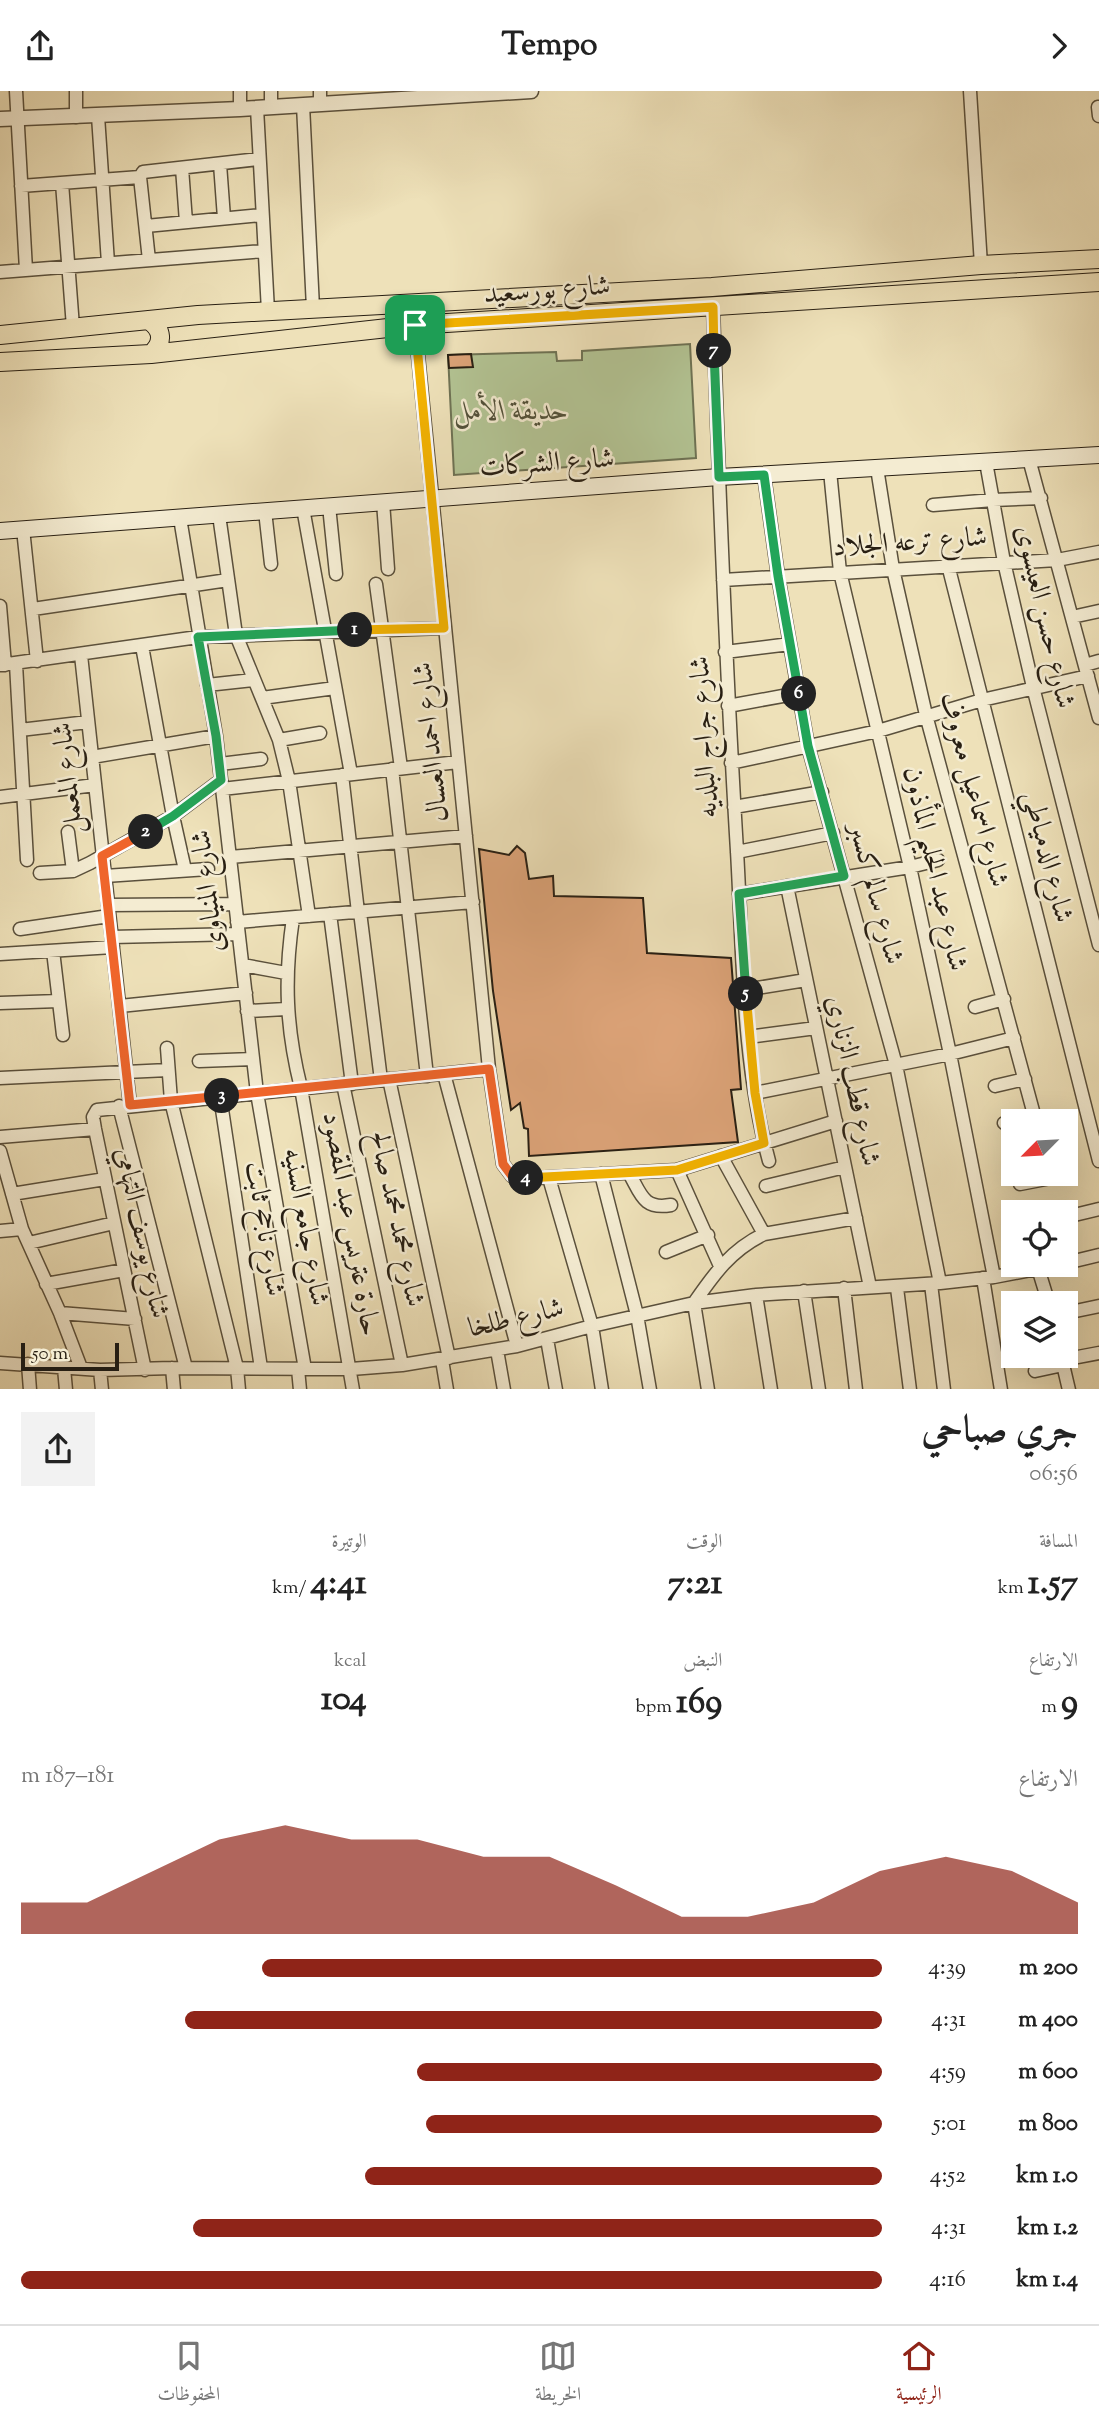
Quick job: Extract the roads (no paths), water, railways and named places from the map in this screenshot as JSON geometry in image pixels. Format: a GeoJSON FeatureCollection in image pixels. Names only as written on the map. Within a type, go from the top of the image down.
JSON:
{"type":"FeatureCollection","features":[{"type":"Feature","properties":{"kind":"main road","name":"شارع بورسعيد"},"geometry":{"type":"LineString","coordinates":[[0,335],[198,315],[712,287],[981,265],[1099,259]]}},
{"type":"Feature","properties":{"kind":"main road","name":"شارع بورسعيد"},"geometry":{"type":"LineString","coordinates":[[0,362],[151,354],[415,325],[1099,282]]}},
{"type":"Feature","properties":{"kind":"main road"},"geometry":{"type":"LineString","coordinates":[[198,315],[191,332],[199,349]]}},
{"type":"Feature","properties":{"kind":"main road"},"geometry":{"type":"LineString","coordinates":[[148,320],[160,332],[160,341],[151,354]]}},
{"type":"Feature","properties":{"kind":"main road","name":"شارع الشركات"},"geometry":{"type":"LineString","coordinates":[[0,531],[719,477],[1099,455]]}},
{"type":"Feature","properties":{"kind":"street"},"geometry":{"type":"LineString","coordinates":[[16,91],[26,269]]}},
{"type":"Feature","properties":{"kind":"street"},"geometry":{"type":"LineString","coordinates":[[76,91],[76,117]]}},
{"type":"Feature","properties":{"kind":"street"},"geometry":{"type":"LineString","coordinates":[[240,91],[240,109]]}},
{"type":"Feature","properties":{"kind":"street"},"geometry":{"type":"LineString","coordinates":[[268,311],[259,159],[264,107],[271,91]]}},
{"type":"Feature","properties":{"kind":"street"},"geometry":{"type":"LineString","coordinates":[[0,119],[303,105],[320,97],[531,91]]}},
{"type":"Feature","properties":{"kind":"street"},"geometry":{"type":"LineString","coordinates":[[970,91],[981,265]]}},
{"type":"Feature","properties":{"kind":"street"},"geometry":{"type":"LineString","coordinates":[[303,105],[313,308]]}},
{"type":"Feature","properties":{"kind":"street"},"geometry":{"type":"LineString","coordinates":[[1098,107],[1099,116]]}},
{"type":"Feature","properties":{"kind":"street"},"geometry":{"type":"LineString","coordinates":[[98,116],[108,263]]}},
{"type":"Feature","properties":{"kind":"street"},"geometry":{"type":"LineString","coordinates":[[149,260],[140,177],[143,172],[259,159]]}},
{"type":"Feature","properties":{"kind":"street"},"geometry":{"type":"LineString","coordinates":[[220,164],[224,218]]}},
{"type":"Feature","properties":{"kind":"street"},"geometry":{"type":"LineString","coordinates":[[182,168],[186,222]]}},
{"type":"Feature","properties":{"kind":"street"},"geometry":{"type":"LineString","coordinates":[[21,186],[140,177]]}},
{"type":"Feature","properties":{"kind":"street"},"geometry":{"type":"LineString","coordinates":[[62,183],[73,327]]}},
{"type":"Feature","properties":{"kind":"street"},"geometry":{"type":"LineString","coordinates":[[146,226],[262,215]]}},
{"type":"Feature","properties":{"kind":"street"},"geometry":{"type":"LineString","coordinates":[[0,272],[264,251]]}},
{"type":"Feature","properties":{"kind":"street","name":"شارع جراج البلديه"},"geometry":{"type":"LineString","coordinates":[[713,307],[725,652],[748,1037],[755,1093],[769,1161]]}},
{"type":"Feature","properties":{"kind":"street","name":"شارع احمد العسال"},"geometry":{"type":"LineString","coordinates":[[415,325],[489,1069],[503,1164],[512,1176],[518,1179],[677,1170],[836,1121]]}},
{"type":"Feature","properties":{"kind":"street"},"geometry":{"type":"LineString","coordinates":[[1029,459],[1099,715]]}},
{"type":"Feature","properties":{"kind":"street","name":"شارع حسن العيسوى"},"geometry":{"type":"LineString","coordinates":[[986,462],[1004,562],[1033,687],[1093,896],[1099,945]]}},
{"type":"Feature","properties":{"kind":"street","name":"شارع اسماعيل معروف"},"geometry":{"type":"LineString","coordinates":[[877,468],[893,569],[926,715],[1033,1109]]}},
{"type":"Feature","properties":{"kind":"street","name":"شارع عبد الحليم المأذون"},"geometry":{"type":"LineString","coordinates":[[830,471],[840,572],[910,867],[950,1054],[989,1278],[1001,1389]]}},
{"type":"Feature","properties":{"kind":"street","name":"شارع سالم كسبر"},"geometry":{"type":"LineString","coordinates":[[764,475],[778,576],[808,746],[896,1065],[935,1284],[944,1389]]}},
{"type":"Feature","properties":{"kind":"street"},"geometry":{"type":"LineString","coordinates":[[933,505],[1041,498]]}},
{"type":"Feature","properties":{"kind":"street"},"geometry":{"type":"LineString","coordinates":[[383,502],[388,569]]}},
{"type":"Feature","properties":{"kind":"street"},"geometry":{"type":"LineString","coordinates":[[329,506],[336,574]]}},
{"type":"Feature","properties":{"kind":"street"},"geometry":{"type":"LineString","coordinates":[[303,508],[335,688],[347,775],[350,846],[385,1080],[445,1359],[447,1389]]}},
{"type":"Feature","properties":{"kind":"street"},"geometry":{"type":"LineString","coordinates":[[265,511],[271,563]]}},
{"type":"Feature","properties":{"kind":"street"},"geometry":{"type":"LineString","coordinates":[[219,515],[236,635],[279,740],[289,781],[309,916]]}},
{"type":"Feature","properties":{"kind":"street","name":"شارع المنياوى"},"geometry":{"type":"LineString","coordinates":[[180,518],[216,736],[257,1093]]}},
{"type":"Feature","properties":{"kind":"street"},"geometry":{"type":"LineString","coordinates":[[23,529],[37,661]]}},
{"type":"Feature","properties":{"kind":"street","name":"شارع ترعه الجلاد"},"geometry":{"type":"LineString","coordinates":[[723,580],[1057,560],[1099,552]]}},
{"type":"Feature","properties":{"kind":"street","name":"شارع الدمياطي"},"geometry":{"type":"LineString","coordinates":[[948,565],[1099,1161]]}},
{"type":"Feature","properties":{"kind":"street"},"geometry":{"type":"LineString","coordinates":[[33,609],[228,580]]}},
{"type":"Feature","properties":{"kind":"street"},"geometry":{"type":"LineString","coordinates":[[376,585],[396,769],[400,842],[427,1076]]}},
{"type":"Feature","properties":{"kind":"street"},"geometry":{"type":"LineString","coordinates":[[0,606],[7,665],[20,730],[27,860]]}},
{"type":"Feature","properties":{"kind":"street"},"geometry":{"type":"LineString","coordinates":[[1072,617],[1099,611]]}},
{"type":"Feature","properties":{"kind":"street"},"geometry":{"type":"LineString","coordinates":[[7,665],[198,637],[444,628]]}},
{"type":"Feature","properties":{"kind":"street"},"geometry":{"type":"LineString","coordinates":[[725,652],[790,643]]}},
{"type":"Feature","properties":{"kind":"street"},"geometry":{"type":"LineString","coordinates":[[142,646],[185,870]]}},
{"type":"Feature","properties":{"kind":"street","name":"شارع المعمل"},"geometry":{"type":"LineString","coordinates":[[81,655],[120,1006],[126,1070],[125,1106],[186,1368]]}},
{"type":"Feature","properties":{"kind":"street"},"geometry":{"type":"LineString","coordinates":[[731,763],[878,731],[926,715],[1033,687],[1086,670],[1099,661]]}},
{"type":"Feature","properties":{"kind":"street"},"geometry":{"type":"LineString","coordinates":[[207,685],[253,680]]}},
{"type":"Feature","properties":{"kind":"street"},"geometry":{"type":"LineString","coordinates":[[262,698],[335,688]]}},
{"type":"Feature","properties":{"kind":"street"},"geometry":{"type":"LineString","coordinates":[[728,706],[799,693]]}},
{"type":"Feature","properties":{"kind":"street"},"geometry":{"type":"LineString","coordinates":[[20,730],[88,722]]}},
{"type":"Feature","properties":{"kind":"street"},"geometry":{"type":"LineString","coordinates":[[279,740],[320,733]]}},
{"type":"Feature","properties":{"kind":"street"},"geometry":{"type":"LineString","coordinates":[[92,757],[216,736]]}},
{"type":"Feature","properties":{"kind":"street"},"geometry":{"type":"LineString","coordinates":[[219,764],[261,759]]}},
{"type":"Feature","properties":{"kind":"street"},"geometry":{"type":"LineString","coordinates":[[40,873],[73,871],[173,816],[221,785],[289,781],[458,762]]}},
{"type":"Feature","properties":{"kind":"street"},"geometry":{"type":"LineString","coordinates":[[0,797],[95,785]]}},
{"type":"Feature","properties":{"kind":"street"},"geometry":{"type":"LineString","coordinates":[[734,807],[822,792]]}},
{"type":"Feature","properties":{"kind":"street"},"geometry":{"type":"LineString","coordinates":[[68,832],[73,871]]}},
{"type":"Feature","properties":{"kind":"street"},"geometry":{"type":"LineString","coordinates":[[737,852],[833,833]]}},
{"type":"Feature","properties":{"kind":"street"},"geometry":{"type":"LineString","coordinates":[[230,857],[466,836]]}},
{"type":"Feature","properties":{"kind":"street"},"geometry":{"type":"LineString","coordinates":[[739,894],[910,867],[938,860]]}},
{"type":"Feature","properties":{"kind":"street"},"geometry":{"type":"LineString","coordinates":[[105,876],[208,869]]}},
{"type":"Feature","properties":{"kind":"street","name":"شارع قطب الزناري"},"geometry":{"type":"LineString","coordinates":[[787,886],[870,1287]]}},
{"type":"Feature","properties":{"kind":"street"},"geometry":{"type":"LineString","coordinates":[[0,954],[53,951],[238,928],[309,916],[473,902]]}},
{"type":"Feature","properties":{"kind":"street"},"geometry":{"type":"LineString","coordinates":[[20,929],[109,910],[235,904]]}},
{"type":"Feature","properties":{"kind":"street","name":"شارع محمد محمد صالح"},"geometry":{"type":"LineString","coordinates":[[330,914],[348,1084],[402,1364]]}},
{"type":"Feature","properties":{"kind":"street","name":"حارة عتريس عبد المقصود"},"geometry":{"type":"LineString","coordinates":[[293,918],[286,972],[286,1009],[291,1049],[301,1088],[354,1389]]}},
{"type":"Feature","properties":{"kind":"street"},"geometry":{"type":"LineString","coordinates":[[53,951],[63,1035]]}},
{"type":"Feature","properties":{"kind":"street"},"geometry":{"type":"LineString","coordinates":[[243,965],[286,972]]}},
{"type":"Feature","properties":{"kind":"street"},"geometry":{"type":"LineString","coordinates":[[745,990],[806,980]]}},
{"type":"Feature","properties":{"kind":"street"},"geometry":{"type":"LineString","coordinates":[[120,1006],[246,993]]}},
{"type":"Feature","properties":{"kind":"street"},"geometry":{"type":"LineString","coordinates":[[975,1007],[1004,999]]}},
{"type":"Feature","properties":{"kind":"street"},"geometry":{"type":"LineString","coordinates":[[0,1003],[59,1001]]}},
{"type":"Feature","properties":{"kind":"street"},"geometry":{"type":"LineString","coordinates":[[247,1011],[286,1009]]}},
{"type":"Feature","properties":{"kind":"street"},"geometry":{"type":"LineString","coordinates":[[748,1037],[816,1028]]}},
{"type":"Feature","properties":{"kind":"street"},"geometry":{"type":"LineString","coordinates":[[755,1093],[950,1054],[1014,1038]]}},
{"type":"Feature","properties":{"kind":"street"},"geometry":{"type":"LineString","coordinates":[[167,1048],[171,1101],[237,1369],[239,1389]]}},
{"type":"Feature","properties":{"kind":"street"},"geometry":{"type":"LineString","coordinates":[[199,1061],[253,1059]]}},
{"type":"Feature","properties":{"kind":"street"},"geometry":{"type":"LineString","coordinates":[[125,1106],[489,1069]]}},
{"type":"Feature","properties":{"kind":"street"},"geometry":{"type":"LineString","coordinates":[[0,1078],[168,1070]]}},
{"type":"Feature","properties":{"kind":"street"},"geometry":{"type":"LineString","coordinates":[[444,1074],[517,1346]]}},
{"type":"Feature","properties":{"kind":"street"},"geometry":{"type":"LineString","coordinates":[[995,1086],[1025,1079]]}},
{"type":"Feature","properties":{"kind":"street","name":"شارع جامع السنيه"},"geometry":{"type":"LineString","coordinates":[[257,1093],[301,1369],[300,1389]]}},
{"type":"Feature","properties":{"kind":"street","name":"شارع ناجح ثابت"},"geometry":{"type":"LineString","coordinates":[[220,1096],[261,1369]]}},
{"type":"Feature","properties":{"kind":"street","name":"شارع يوسف التهامي"},"geometry":{"type":"LineString","coordinates":[[125,1106],[100,1108],[94,1113],[94,1129],[145,1370]]}},
{"type":"Feature","properties":{"kind":"street"},"geometry":{"type":"LineString","coordinates":[[0,1137],[94,1129]]}},
{"type":"Feature","properties":{"kind":"street"},"geometry":{"type":"LineString","coordinates":[[0,1151],[22,1229],[60,1313],[81,1368]]}},
{"type":"Feature","properties":{"kind":"street"},"geometry":{"type":"LineString","coordinates":[[721,1156],[765,1234]]}},
{"type":"Feature","properties":{"kind":"street"},"geometry":{"type":"LineString","coordinates":[[765,1186],[845,1167]]}},
{"type":"Feature","properties":{"kind":"street"},"geometry":{"type":"LineString","coordinates":[[677,1170],[720,1266]]}},
{"type":"Feature","properties":{"kind":"street"},"geometry":{"type":"LineString","coordinates":[[629,1173],[647,1203],[659,1207],[671,1205]]}},
{"type":"Feature","properties":{"kind":"street"},"geometry":{"type":"LineString","coordinates":[[601,1174],[638,1315],[650,1389]]}},
{"type":"Feature","properties":{"kind":"street"},"geometry":{"type":"LineString","coordinates":[[549,1178],[592,1326],[601,1389]]}},
{"type":"Feature","properties":{"kind":"street"},"geometry":{"type":"LineString","coordinates":[[12,1194],[105,1179]]}},
{"type":"Feature","properties":{"kind":"street"},"geometry":{"type":"LineString","coordinates":[[1078,1214],[1099,1209]]}},
{"type":"Feature","properties":{"kind":"street"},"geometry":{"type":"LineString","coordinates":[[708,1389],[694,1303],[720,1266],[753,1239],[765,1234],[856,1218]]}},
{"type":"Feature","properties":{"kind":"street"},"geometry":{"type":"LineString","coordinates":[[29,1243],[114,1223]]}},
{"type":"Feature","properties":{"kind":"street"},"geometry":{"type":"LineString","coordinates":[[0,1231],[22,1229]]}},
{"type":"Feature","properties":{"kind":"street"},"geometry":{"type":"LineString","coordinates":[[666,1252],[708,1235]]}},
{"type":"Feature","properties":{"kind":"street"},"geometry":{"type":"LineString","coordinates":[[1078,1260],[1099,1255]]}},
{"type":"Feature","properties":{"kind":"street"},"geometry":{"type":"LineString","coordinates":[[46,1284],[124,1270]]}},
{"type":"Feature","properties":{"kind":"street","name":"شارع طلخا"},"geometry":{"type":"LineString","coordinates":[[0,1363],[100,1370],[351,1369],[445,1359],[497,1350],[694,1303],[804,1291],[935,1284],[1001,1275]]}},
{"type":"Feature","properties":{"kind":"street"},"geometry":{"type":"LineString","coordinates":[[897,1287],[910,1389]]}},
{"type":"Feature","properties":{"kind":"street"},"geometry":{"type":"LineString","coordinates":[[844,1288],[856,1389]]}},
{"type":"Feature","properties":{"kind":"street"},"geometry":{"type":"LineString","coordinates":[[804,1291],[820,1389]]}},
{"type":"Feature","properties":{"kind":"street"},"geometry":{"type":"LineString","coordinates":[[757,1295],[771,1389]]}},
{"type":"Feature","properties":{"kind":"street"},"geometry":{"type":"LineString","coordinates":[[1078,1310],[1099,1306]]}},
{"type":"Feature","properties":{"kind":"street"},"geometry":{"type":"LineString","coordinates":[[60,1313],[135,1319]]}},
{"type":"Feature","properties":{"kind":"street"},"geometry":{"type":"LineString","coordinates":[[547,1339],[556,1389]]}},
{"type":"Feature","properties":{"kind":"street"},"geometry":{"type":"LineString","coordinates":[[497,1350],[504,1389]]}},
{"type":"Feature","properties":{"kind":"street"},"geometry":{"type":"LineString","coordinates":[[1078,1357],[1099,1353]]}},
{"type":"Feature","properties":{"kind":"street"},"geometry":{"type":"LineString","coordinates":[[28,1364],[30,1389]]}},
{"type":"Feature","properties":{"kind":"street"},"geometry":{"type":"LineString","coordinates":[[64,1367],[66,1389]]}},
{"type":"Feature","properties":{"kind":"street"},"geometry":{"type":"LineString","coordinates":[[172,1368],[174,1389]]}},
{"type":"Feature","properties":{"kind":"street"},"geometry":{"type":"LineString","coordinates":[[1035,1371],[1042,1368]]}},
{"type":"Feature","properties":{"kind":"street"},"geometry":{"type":"LineString","coordinates":[[1064,1368],[1069,1389]]}},
{"type":"Feature","properties":{"kind":"street"},"geometry":{"type":"LineString","coordinates":[[100,1370],[102,1389]]}},
{"type":"Feature","properties":{"kind":"park label","name":"حديقة الأمل"},"geometry":{"type":"Point","coordinates":[511,412]}}]}
